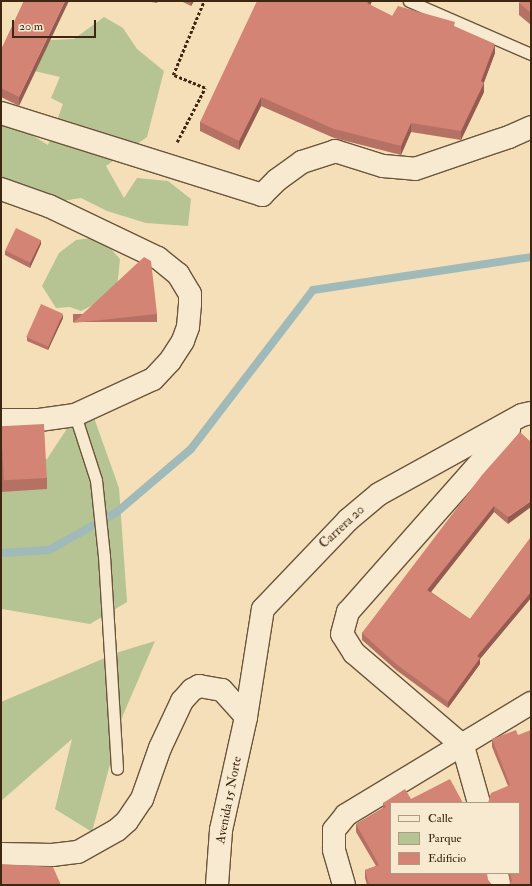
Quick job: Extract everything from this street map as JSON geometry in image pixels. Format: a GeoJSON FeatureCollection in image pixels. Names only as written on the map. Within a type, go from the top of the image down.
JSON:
{"type":"FeatureCollection","features":[{"type":"Feature","properties":{"kind":"street"},"geometry":{"type":"LineString","coordinates":[[1,113],[165,163],[262,195],[277,180],[302,162],[335,151],[383,166],[415,169],[510,137],[531,127]]}},
{"type":"Feature","properties":{"kind":"street"},"geometry":{"type":"LineString","coordinates":[[1,189],[49,206],[158,258],[178,274],[190,294],[188,327],[183,341],[166,366],[153,379],[137,388],[75,415],[39,420],[1,420]]}},
{"type":"Feature","properties":{"kind":"street"},"geometry":{"type":"LineString","coordinates":[[479,802],[463,746],[354,654],[342,634],[348,612],[527,414]]}},
{"type":"Feature","properties":{"kind":"street","name":"Carrera 20"},"geometry":{"type":"LineString","coordinates":[[246,717],[263,609],[348,520],[380,494],[527,414]]}},
{"type":"Feature","properties":{"kind":"street"},"geometry":{"type":"LineString","coordinates":[[1,854],[52,855],[78,852],[117,830],[127,822],[142,799],[160,748],[182,701],[192,690],[199,686],[222,690],[246,717]]}},
{"type":"Feature","properties":{"kind":"street"},"geometry":{"type":"LineString","coordinates":[[344,885],[334,849],[334,830],[346,815],[463,746],[531,703]]}},
{"type":"Feature","properties":{"kind":"street","name":"Avenida 15 Norte"},"geometry":{"type":"LineString","coordinates":[[217,885],[221,830],[246,717]]}},
{"type":"Feature","properties":{"kind":"street"},"geometry":{"type":"LineString","coordinates":[[497,874],[500,885]]}},
{"type":"Feature","properties":{"kind":"lane"},"geometry":{"type":"LineString","coordinates":[[409,1],[531,54]]}},
{"type":"Feature","properties":{"kind":"lane"},"geometry":{"type":"LineString","coordinates":[[75,415],[96,480],[104,556],[117,768]]}},
{"type":"Feature","properties":{"kind":"path"},"geometry":{"type":"LineString","coordinates":[[165,163],[205,88],[173,75],[204,1]]}},
{"type":"Feature","properties":{"kind":"green space"},"geometry":{"type":"Polygon","coordinates":[[[104,17],[123,28],[137,49],[164,71],[147,137],[106,166],[124,198],[137,178],[168,181],[191,199],[188,226],[146,223],[107,211],[81,198],[36,205],[1,194],[1,121],[8,120],[48,145],[63,104],[51,98],[60,77],[30,70],[50,40],[74,39],[104,17]]]}},
{"type":"Feature","properties":{"kind":"green space"},"geometry":{"type":"Polygon","coordinates":[[[100,237],[120,259],[117,288],[95,304],[81,311],[70,307],[56,308],[42,286],[59,253],[76,240],[100,237]]]}},
{"type":"Feature","properties":{"kind":"green space"},"geometry":{"type":"Polygon","coordinates":[[[87,398],[119,488],[127,602],[90,624],[2,609],[1,457],[47,459],[87,398]]]}},
{"type":"Feature","properties":{"kind":"green space"},"geometry":{"type":"Polygon","coordinates":[[[155,641],[123,715],[92,832],[55,809],[72,739],[1,801],[1,702],[119,652],[155,641]]]}},
{"type":"Feature","properties":{"kind":"building"},"geometry":{"type":"Polygon","coordinates":[[[24,1],[65,1],[19,97],[1,88],[1,50],[24,1]]]}},
{"type":"Feature","properties":{"kind":"building"},"geometry":{"type":"Polygon","coordinates":[[[257,1],[368,1],[367,3],[392,16],[398,6],[455,22],[454,26],[495,44],[481,81],[484,83],[461,131],[411,123],[401,146],[334,129],[261,97],[239,141],[200,122],[257,1]]]}},
{"type":"Feature","properties":{"kind":"building"},"geometry":{"type":"Polygon","coordinates":[[[520,1],[531,1],[531,13],[519,3],[520,1]]]}},
{"type":"Feature","properties":{"kind":"building"},"geometry":{"type":"Polygon","coordinates":[[[16,228],[41,240],[30,263],[5,250],[16,228]]]}},
{"type":"Feature","properties":{"kind":"building"},"geometry":{"type":"Polygon","coordinates":[[[144,257],[151,261],[157,314],[73,323],[144,257]]]}},
{"type":"Feature","properties":{"kind":"building"},"geometry":{"type":"Polygon","coordinates":[[[41,304],[63,314],[48,347],[26,337],[41,304]]]}},
{"type":"Feature","properties":{"kind":"building"},"geometry":{"type":"Polygon","coordinates":[[[44,424],[47,478],[4,480],[1,426],[44,424]]]}},
{"type":"Feature","properties":{"kind":"building"},"geometry":{"type":"Polygon","coordinates":[[[520,432],[531,442],[531,501],[508,517],[494,506],[427,590],[470,619],[531,537],[531,592],[477,656],[480,658],[448,702],[396,664],[362,633],[482,475],[520,432]]]}},
{"type":"Feature","properties":{"kind":"building"},"geometry":{"type":"Polygon","coordinates":[[[516,730],[518,735],[531,730],[531,885],[508,885],[512,881],[510,874],[520,874],[520,802],[488,802],[491,793],[510,785],[492,739],[516,730]]]}},
{"type":"Feature","properties":{"kind":"building"},"geometry":{"type":"Polygon","coordinates":[[[450,779],[462,802],[390,802],[390,874],[487,874],[488,880],[492,885],[369,885],[365,870],[379,865],[356,824],[386,807],[383,803],[405,789],[411,799],[450,779]]]}},
{"type":"Feature","properties":{"kind":"building"},"geometry":{"type":"Polygon","coordinates":[[[1,864],[53,867],[61,885],[1,885],[1,864]]]}},
{"type":"Feature","properties":{"kind":"waterway"},"geometry":{"type":"LineString","coordinates":[[1,553],[49,550],[117,512],[191,449],[313,290],[531,257]]}}]}
